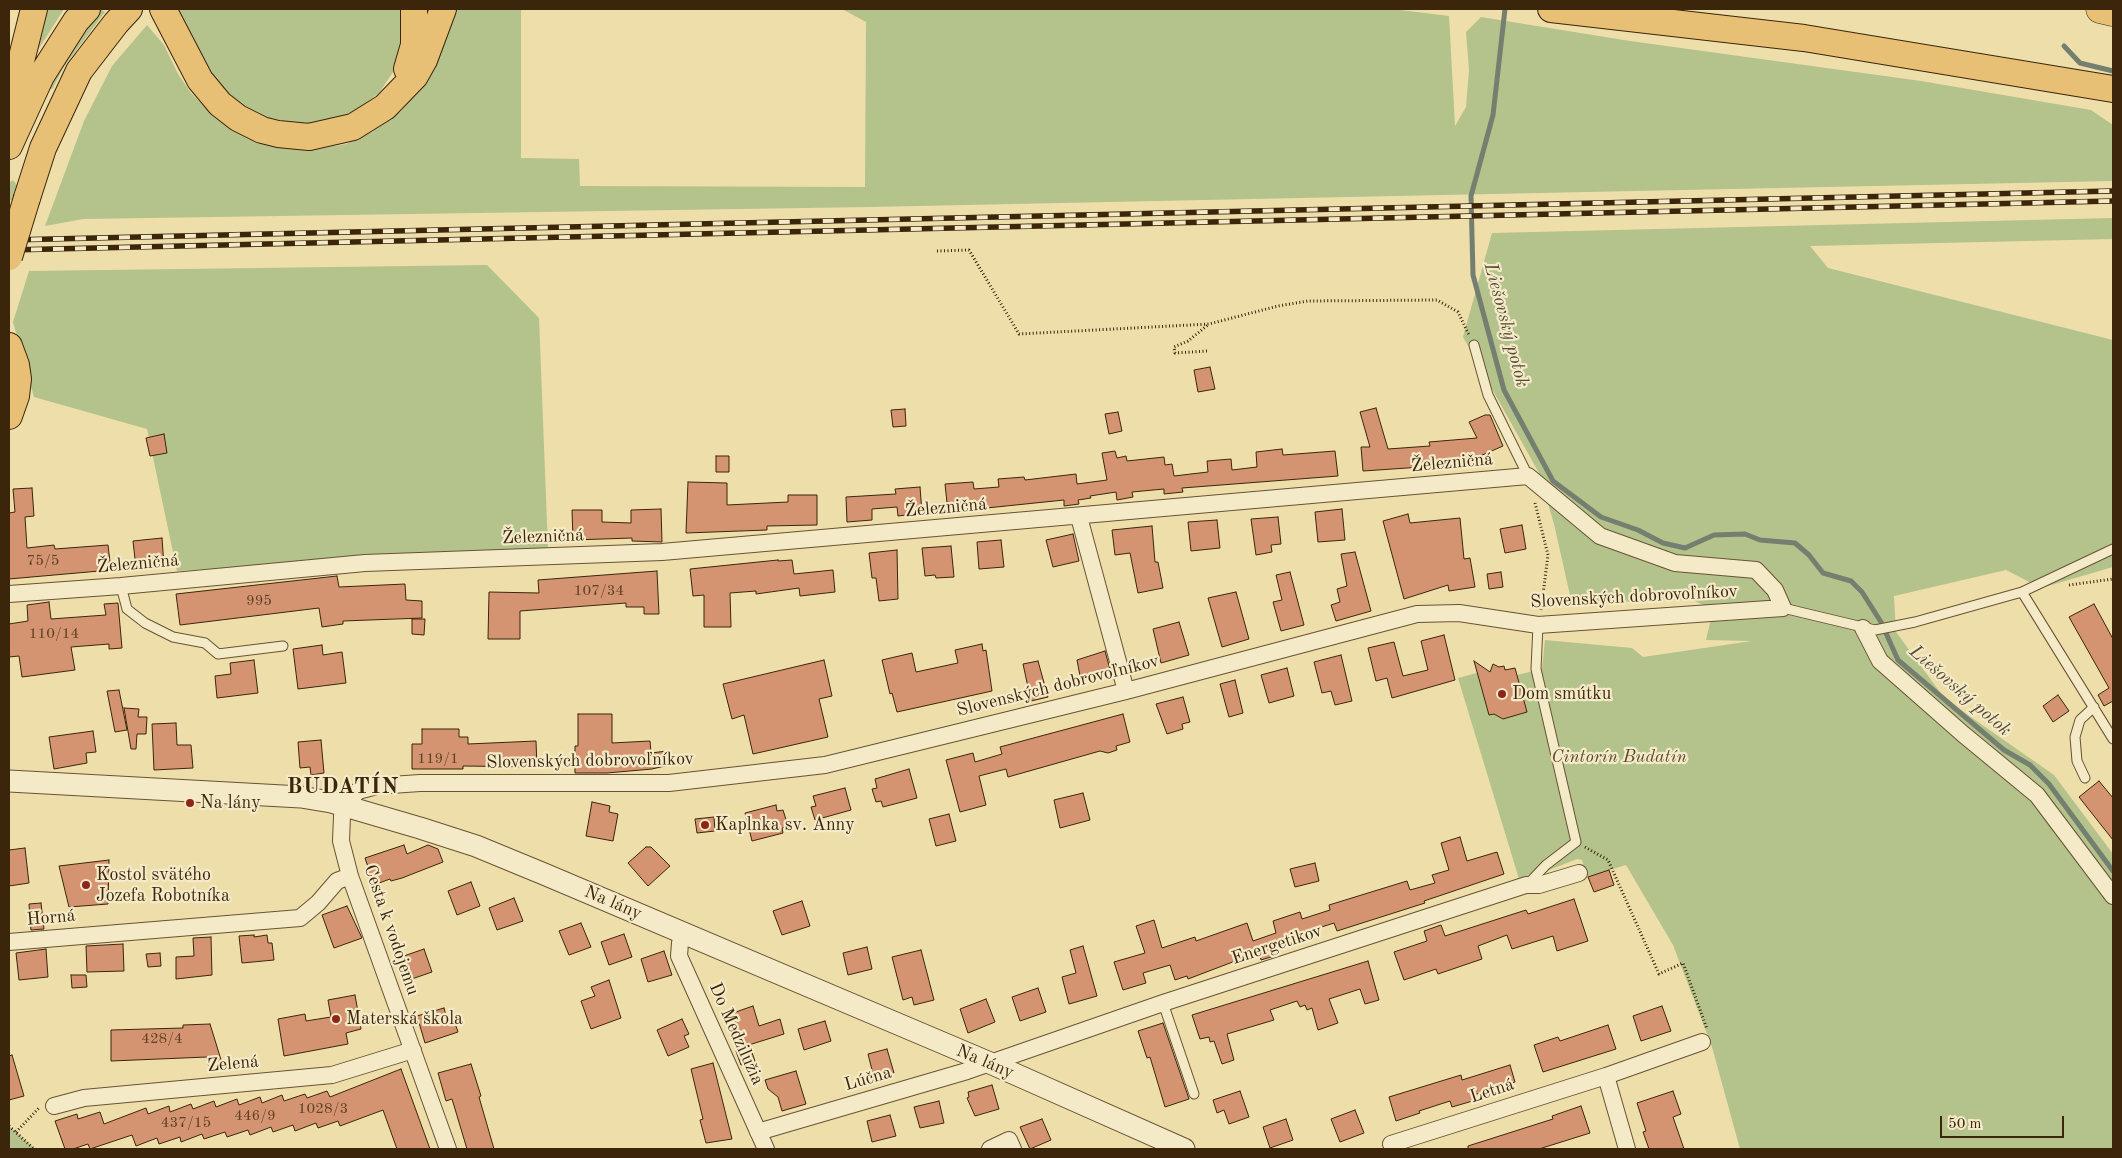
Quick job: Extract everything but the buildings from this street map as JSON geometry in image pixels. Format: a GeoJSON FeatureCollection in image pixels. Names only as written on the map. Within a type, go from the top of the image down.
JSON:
{"type":"FeatureCollection","features":[{"type":"Feature","properties":{"kind":"highway"},"geometry":{"type":"LineString","coordinates":[[2100,9],[2113,12]]}},
{"type":"Feature","properties":{"kind":"main road"},"geometry":{"type":"LineString","coordinates":[[9,109],[34,9]]}},
{"type":"Feature","properties":{"kind":"main road"},"geometry":{"type":"LineString","coordinates":[[9,146],[41,76],[67,34],[87,9]]}},
{"type":"Feature","properties":{"kind":"main road"},"geometry":{"type":"LineString","coordinates":[[163,9],[182,49],[205,86],[220,104],[238,118],[262,130],[278,134],[309,137],[339,132],[369,118],[416,76],[443,9]]}},
{"type":"Feature","properties":{"kind":"main road"},"geometry":{"type":"LineString","coordinates":[[396,95],[409,65],[414,45],[414,9]]}},
{"type":"Feature","properties":{"kind":"main road"},"geometry":{"type":"LineString","coordinates":[[1551,9],[1804,38],[2113,89]]}},
{"type":"Feature","properties":{"kind":"main road"},"geometry":{"type":"LineString","coordinates":[[9,257],[43,148],[63,102],[79,71],[122,16]]}},
{"type":"Feature","properties":{"kind":"main road"},"geometry":{"type":"LineString","coordinates":[[9,346],[16,364],[18,379],[16,396],[9,416]]}},
{"type":"Feature","properties":{"kind":"street","name":"Železničná"},"geometry":{"type":"LineString","coordinates":[[9,594],[121,586],[365,563],[662,552],[1079,517],[1528,476]]}},
{"type":"Feature","properties":{"kind":"street"},"geometry":{"type":"LineString","coordinates":[[1528,476],[1600,536],[1675,563],[1756,570],[1775,590],[1783,608]]}},
{"type":"Feature","properties":{"kind":"street"},"geometry":{"type":"LineString","coordinates":[[1079,517],[1126,691]]}},
{"type":"Feature","properties":{"kind":"street","name":"Slovenských dobrovoľníkov"},"geometry":{"type":"LineString","coordinates":[[344,806],[358,792],[378,786],[420,783],[669,783],[825,764],[1126,691],[1417,614],[1459,613],[1538,625],[1783,608]]}},
{"type":"Feature","properties":{"kind":"street"},"geometry":{"type":"LineString","coordinates":[[1869,629],[1880,661],[1963,734],[2037,795],[2113,896]]}},
{"type":"Feature","properties":{"kind":"street","name":"Na lány"},"geometry":{"type":"LineString","coordinates":[[9,781],[301,797],[344,806],[476,846],[990,1063],[1184,1149]]}},
{"type":"Feature","properties":{"kind":"street","name":"Cesta k vodojemu"},"geometry":{"type":"LineString","coordinates":[[344,806],[341,841],[350,876],[448,1149]]}},
{"type":"Feature","properties":{"kind":"street","name":"Energetikov"},"geometry":{"type":"LineString","coordinates":[[990,1063],[1020,1046],[1163,1003],[1526,885],[1539,885],[1580,873]]}},
{"type":"Feature","properties":{"kind":"street","name":"Horná"},"geometry":{"type":"LineString","coordinates":[[9,942],[300,918],[318,903],[337,882],[350,876]]}},
{"type":"Feature","properties":{"kind":"street","name":"Do Medzilužia"},"geometry":{"type":"LineString","coordinates":[[684,934],[679,956],[766,1149]]}},
{"type":"Feature","properties":{"kind":"street","name":"Letná"},"geometry":{"type":"LineString","coordinates":[[1391,1144],[1606,1076],[1702,1042]]}},
{"type":"Feature","properties":{"kind":"street","name":"Zelená"},"geometry":{"type":"LineString","coordinates":[[54,1106],[84,1098],[332,1075],[413,1050]]}},
{"type":"Feature","properties":{"kind":"street","name":"Lúčna"},"geometry":{"type":"LineString","coordinates":[[758,1132],[990,1063]]}},
{"type":"Feature","properties":{"kind":"street"},"geometry":{"type":"LineString","coordinates":[[1606,1076],[1628,1149]]}},
{"type":"Feature","properties":{"kind":"street"},"geometry":{"type":"LineString","coordinates":[[990,1149],[1009,1140],[1013,1149]]}},
{"type":"Feature","properties":{"kind":"lane"},"geometry":{"type":"LineString","coordinates":[[1474,345],[1488,395],[1528,476]]}},
{"type":"Feature","properties":{"kind":"lane"},"geometry":{"type":"LineString","coordinates":[[1783,608],[1869,629],[1892,627],[2022,592],[2113,549]]}},
{"type":"Feature","properties":{"kind":"lane"},"geometry":{"type":"LineString","coordinates":[[121,586],[127,609],[145,623],[173,637],[205,643],[218,654],[283,646]]}},
{"type":"Feature","properties":{"kind":"lane"},"geometry":{"type":"LineString","coordinates":[[2022,592],[2113,739]]}},
{"type":"Feature","properties":{"kind":"lane"},"geometry":{"type":"LineString","coordinates":[[1526,885],[1546,865],[1576,842],[1536,669],[1538,625]]}},
{"type":"Feature","properties":{"kind":"lane"},"geometry":{"type":"LineString","coordinates":[[2085,778],[2077,762],[2075,737],[2080,720],[2094,707]]}},
{"type":"Feature","properties":{"kind":"lane"},"geometry":{"type":"LineString","coordinates":[[1163,1003],[1194,1094]]}},
{"type":"Feature","properties":{"kind":"path"},"geometry":{"type":"LineString","coordinates":[[937,251],[969,250],[1019,334],[1209,324],[1278,306],[1308,302],[1437,300],[1458,312],[1474,345]]}},
{"type":"Feature","properties":{"kind":"path"},"geometry":{"type":"LineString","coordinates":[[1207,351],[1175,353],[1174,347],[1188,342],[1209,324]]}},
{"type":"Feature","properties":{"kind":"path"},"geometry":{"type":"LineString","coordinates":[[1528,476],[1548,555],[1538,625]]}},
{"type":"Feature","properties":{"kind":"path"},"geometry":{"type":"LineString","coordinates":[[2050,578],[2063,586],[2113,579]]}},
{"type":"Feature","properties":{"kind":"path"},"geometry":{"type":"LineString","coordinates":[[1576,842],[1608,860],[1659,974],[1683,963],[1710,1039],[1702,1042]]}},
{"type":"Feature","properties":{"kind":"path"},"geometry":{"type":"LineString","coordinates":[[16,1132],[41,1106],[54,1106]]}},
{"type":"Feature","properties":{"kind":"path"},"geometry":{"type":"LineString","coordinates":[[9,1126],[34,1149]]}},
{"type":"Feature","properties":{"kind":"green space"},"geometry":{"type":"Polygon","coordinates":[[[40,9],[64,9],[25,70],[40,9]]]}},
{"type":"Feature","properties":{"kind":"green space"},"geometry":{"type":"Polygon","coordinates":[[[100,9],[105,12],[63,68],[53,88],[48,91],[58,66],[100,9]]]}},
{"type":"Feature","properties":{"kind":"green space"},"geometry":{"type":"Polygon","coordinates":[[[173,9],[406,9],[399,63],[379,93],[351,114],[319,124],[301,124],[268,118],[251,111],[223,90],[210,74],[173,9]]]}},
{"type":"Feature","properties":{"kind":"green space"},"geometry":{"type":"Polygon","coordinates":[[[453,9],[521,9],[521,158],[579,159],[580,186],[865,187],[866,22],[842,9],[1392,9],[1449,16],[1455,126],[1466,107],[1469,70],[1466,32],[1481,17],[1630,41],[1921,81],[2091,110],[2113,125],[2113,181],[870,207],[83,219],[45,226],[84,121],[112,66],[147,25],[164,45],[178,74],[191,93],[215,118],[249,139],[267,145],[318,149],[346,144],[373,131],[401,111],[423,85],[453,9]]]}},
{"type":"Feature","properties":{"kind":"green space"},"geometry":{"type":"Polygon","coordinates":[[[13,180],[17,185],[13,200],[9,200],[9,183],[13,180]]]}},
{"type":"Feature","properties":{"kind":"green space","name":"Cintorín Budatín"},"geometry":{"type":"Polygon","coordinates":[[[2113,218],[2113,239],[1810,246],[1828,268],[2113,340],[2113,567],[2041,588],[2006,570],[1894,596],[1896,632],[1945,699],[2054,775],[2113,854],[2113,1149],[1740,1149],[1712,1047],[1673,945],[1626,865],[1587,877],[1582,860],[1577,859],[1544,872],[1539,866],[1527,876],[1519,879],[1458,678],[1477,673],[1489,715],[1495,714],[1503,719],[1507,714],[1512,716],[1526,712],[1517,675],[1542,669],[1545,640],[1632,648],[1643,657],[1752,641],[1706,640],[1713,610],[1691,599],[1572,604],[1554,524],[1539,473],[1463,337],[1492,233],[2113,218]]]}},
{"type":"Feature","properties":{"kind":"green space"},"geometry":{"type":"Polygon","coordinates":[[[487,265],[539,318],[548,549],[177,571],[147,429],[34,397],[13,322],[29,271],[487,265]]]}},
{"type":"Feature","properties":{"kind":"green space"},"geometry":{"type":"Polygon","coordinates":[[[9,1126],[35,1149],[9,1149],[9,1126]]]}},
{"type":"Feature","properties":{"kind":"waterway","name":"Liešovský potok"},"geometry":{"type":"LineString","coordinates":[[1505,9],[1493,115],[1471,196],[1473,275],[1504,390],[1553,481],[1601,517],[1638,530],[1663,543],[1685,548],[1714,535],[1745,534],[1760,540],[1795,543],[1809,555],[1823,573],[1851,581],[1862,592],[1881,622],[1898,660],[2004,750],[2030,765],[2049,784],[2113,871]]}},
{"type":"Feature","properties":{"kind":"waterway"},"geometry":{"type":"LineString","coordinates":[[2064,46],[2080,63],[2113,71]]}},
{"type":"Feature","properties":{"kind":"railway"},"geometry":{"type":"LineString","coordinates":[[9,240],[2113,191]]}},
{"type":"Feature","properties":{"kind":"railway"},"geometry":{"type":"LineString","coordinates":[[9,250],[2113,201]]}},
{"type":"Feature","properties":{"kind":"place","name":"Dom smútku"},"geometry":{"type":"Point","coordinates":[1502,694]}},
{"type":"Feature","properties":{"kind":"place","name":"Na lány"},"geometry":{"type":"Point","coordinates":[190,803]}},
{"type":"Feature","properties":{"kind":"place","name":"Kaplnka sv. Anny"},"geometry":{"type":"Point","coordinates":[705,825]}},
{"type":"Feature","properties":{"kind":"place","name":"Kostol svätého Jozefa Robotníka"},"geometry":{"type":"Point","coordinates":[86,885]}},
{"type":"Feature","properties":{"kind":"place","name":"Materská škola"},"geometry":{"type":"Point","coordinates":[336,1019]}},
{"type":"Feature","properties":{"kind":"district","name":"BUDATÍN"},"geometry":{"type":"Point","coordinates":[343,787]}}]}
